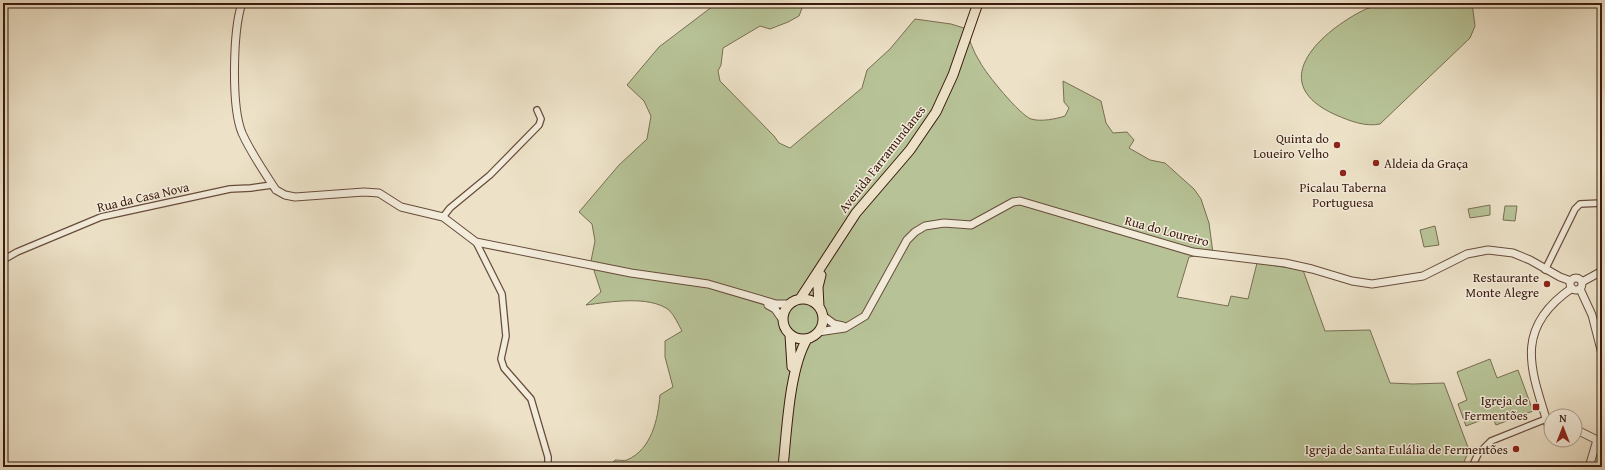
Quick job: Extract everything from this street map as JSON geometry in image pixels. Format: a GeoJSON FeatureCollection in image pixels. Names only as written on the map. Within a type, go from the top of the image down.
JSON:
{"type":"FeatureCollection","features":[{"type":"Feature","properties":{"kind":"main road","name":"Avenida Farramundanes"},"geometry":{"type":"LineString","coordinates":[[800,299],[856,214],[910,150],[936,112],[953,75],[978,3]]}},
{"type":"Feature","properties":{"kind":"main road"},"geometry":{"type":"LineString","coordinates":[[791,398],[799,358],[807,339],[818,332],[823,322],[823,316],[819,307],[818,287],[826,260]]}},
{"type":"Feature","properties":{"kind":"main road"},"geometry":{"type":"LineString","coordinates":[[807,339],[795,338],[790,335],[786,330],[782,319],[783,313],[789,304],[800,299],[811,300],[819,307]]}},
{"type":"Feature","properties":{"kind":"main road"},"geometry":{"type":"LineString","coordinates":[[783,467],[791,398],[793,357],[790,335]]}},
{"type":"Feature","properties":{"kind":"street"},"geometry":{"type":"LineString","coordinates":[[242,3],[238,21],[236,101],[241,131],[272,185],[276,190],[285,195],[295,197],[364,192],[379,194],[402,207],[443,217],[476,242],[631,273],[708,284],[776,304],[789,304]]}},
{"type":"Feature","properties":{"kind":"street"},"geometry":{"type":"LineString","coordinates":[[443,217],[450,208],[508,159],[539,125],[541,119],[537,110]]}},
{"type":"Feature","properties":{"kind":"street","name":"Rua da Casa Nova"},"geometry":{"type":"LineString","coordinates":[[3,260],[17,252],[101,217],[230,189],[272,185]]}},
{"type":"Feature","properties":{"kind":"street","name":"Rua do Loureiro"},"geometry":{"type":"LineString","coordinates":[[818,332],[851,326],[865,316],[907,240],[915,232],[925,226],[944,223],[970,225],[1013,202],[1020,201],[1193,252],[1285,263],[1312,268],[1352,281],[1372,284],[1423,276],[1467,254],[1488,250],[1513,253],[1530,260],[1572,285]]}},
{"type":"Feature","properties":{"kind":"street"},"geometry":{"type":"LineString","coordinates":[[1545,270],[1575,208],[1580,204],[1602,203]]}},
{"type":"Feature","properties":{"kind":"street"},"geometry":{"type":"LineString","coordinates":[[476,242],[502,294],[506,336],[502,353],[502,363],[504,368],[531,398],[548,457],[548,467]]}},
{"type":"Feature","properties":{"kind":"street"},"geometry":{"type":"LineString","coordinates":[[1572,285],[1581,285],[1602,271]]}},
{"type":"Feature","properties":{"kind":"street"},"geometry":{"type":"LineString","coordinates":[[1543,409],[1533,375],[1531,357],[1532,339],[1536,326],[1543,314],[1555,300],[1572,285],[1576,278],[1581,285],[1592,315],[1602,354]]}},
{"type":"Feature","properties":{"kind":"street"},"geometry":{"type":"LineString","coordinates":[[761,300],[775,309],[782,319]]}},
{"type":"Feature","properties":{"kind":"street"},"geometry":{"type":"LineString","coordinates":[[823,316],[834,324],[851,326]]}},
{"type":"Feature","properties":{"kind":"street"},"geometry":{"type":"LineString","coordinates":[[1472,467],[1484,446],[1491,441],[1543,420]]}},
{"type":"Feature","properties":{"kind":"street"},"geometry":{"type":"LineString","coordinates":[[1583,432],[1600,438],[1589,467]]}},
{"type":"Feature","properties":{"kind":"green space"},"geometry":{"type":"Polygon","coordinates":[[[717,3],[804,3],[799,16],[770,29],[760,26],[723,48],[721,65],[718,71],[720,81],[774,136],[779,143],[790,148],[862,88],[867,70],[890,49],[915,19],[951,24],[964,28],[973,50],[983,68],[1019,110],[1031,119],[1044,120],[1065,116],[1069,108],[1064,102],[1063,81],[1101,101],[1106,123],[1113,133],[1127,132],[1134,140],[1129,148],[1150,160],[1165,163],[1194,189],[1201,199],[1209,223],[1213,253],[1189,257],[1177,297],[1228,306],[1231,296],[1248,299],[1257,263],[1303,270],[1325,331],[1370,330],[1390,383],[1444,383],[1469,450],[1462,467],[609,467],[615,460],[627,460],[636,455],[648,441],[658,414],[660,395],[673,387],[665,357],[665,341],[682,331],[675,317],[669,310],[661,305],[651,302],[606,302],[586,305],[601,292],[591,261],[595,241],[592,224],[579,212],[619,165],[647,139],[651,116],[644,101],[627,85],[659,47],[717,3]]]}},
{"type":"Feature","properties":{"kind":"green space"},"geometry":{"type":"Polygon","coordinates":[[[1383,3],[1472,3],[1475,26],[1470,38],[1380,124],[1369,125],[1336,115],[1315,103],[1304,89],[1301,75],[1306,60],[1315,47],[1328,33],[1360,12],[1383,3]]]}},
{"type":"Feature","properties":{"kind":"green space"},"geometry":{"type":"Polygon","coordinates":[[[1490,205],[1490,215],[1470,218],[1468,209],[1490,205]]]}},
{"type":"Feature","properties":{"kind":"green space"},"geometry":{"type":"Polygon","coordinates":[[[1505,206],[1517,206],[1515,221],[1503,220],[1505,206]]]}},
{"type":"Feature","properties":{"kind":"green space"},"geometry":{"type":"Polygon","coordinates":[[[1435,226],[1439,245],[1424,247],[1420,230],[1435,226]]]}},
{"type":"Feature","properties":{"kind":"green space"},"geometry":{"type":"Polygon","coordinates":[[[1490,359],[1497,378],[1518,370],[1533,411],[1496,425],[1492,416],[1466,426],[1458,404],[1467,400],[1457,372],[1490,359]]]}},
{"type":"Feature","properties":{"kind":"place","name":"Quinta do Loueiro Velho"},"geometry":{"type":"Point","coordinates":[1337,145]}},
{"type":"Feature","properties":{"kind":"place","name":"Aldeia da Graça"},"geometry":{"type":"Point","coordinates":[1376,163]}},
{"type":"Feature","properties":{"kind":"place","name":"Picalau Taberna Portuguesa"},"geometry":{"type":"Point","coordinates":[1343,173]}},
{"type":"Feature","properties":{"kind":"place","name":"Restaurante Monte Alegre"},"geometry":{"type":"Point","coordinates":[1547,284]}},
{"type":"Feature","properties":{"kind":"place","name":"Igreja de Fermentões"},"geometry":{"type":"Point","coordinates":[1536,407]}},
{"type":"Feature","properties":{"kind":"place","name":"Igreja de Santa Eulália de Fermentões"},"geometry":{"type":"Point","coordinates":[1516,449]}}]}
